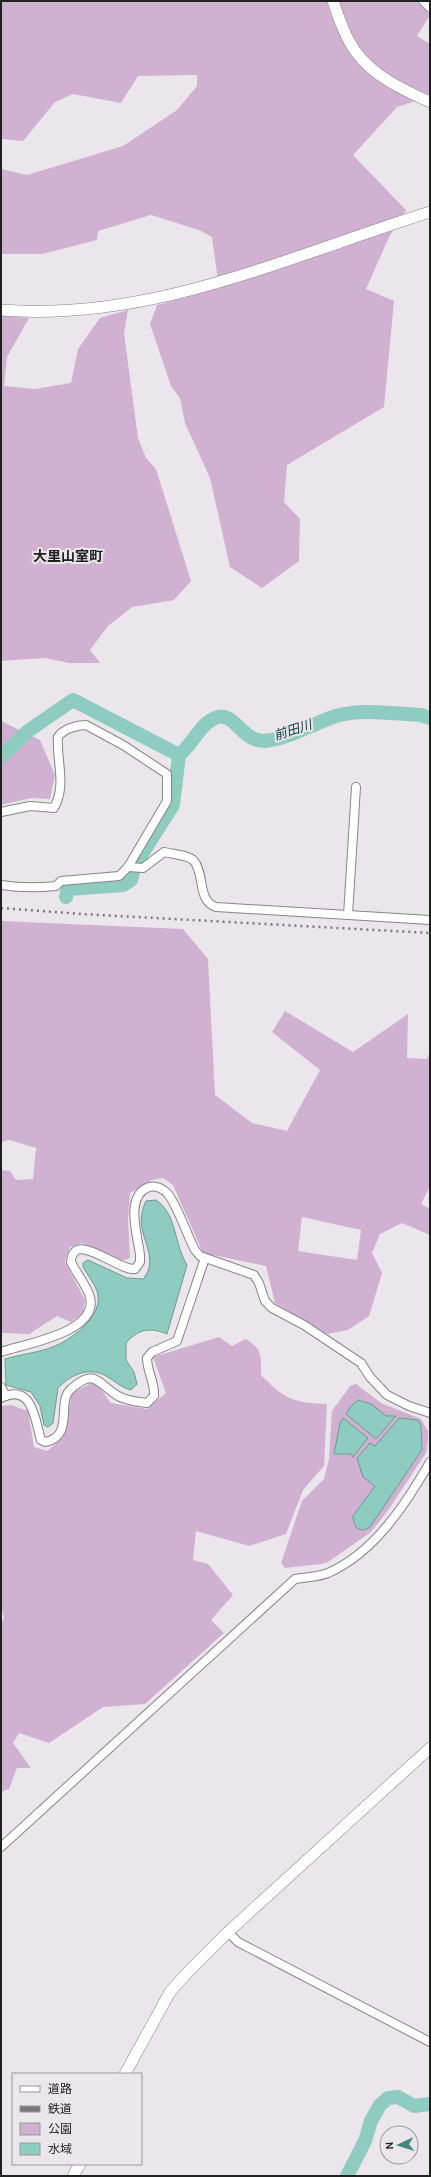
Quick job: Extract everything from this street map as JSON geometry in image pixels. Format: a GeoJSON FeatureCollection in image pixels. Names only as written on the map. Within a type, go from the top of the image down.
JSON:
{"type":"FeatureCollection","features":[{"type":"Feature","properties":{"kind":"street"},"geometry":{"type":"LineString","coordinates":[[333,1],[347,36],[356,52],[384,78],[430,102]]}},
{"type":"Feature","properties":{"kind":"street"},"geometry":{"type":"LineString","coordinates":[[423,1],[430,8]]}},
{"type":"Feature","properties":{"kind":"street"},"geometry":{"type":"LineString","coordinates":[[1,310],[41,312],[70,311],[160,299],[214,284],[430,212]]}},
{"type":"Feature","properties":{"kind":"street"},"geometry":{"type":"LineString","coordinates":[[1,812],[30,806],[54,808],[60,794],[61,776],[58,737],[63,732],[86,725],[123,745],[167,774],[167,801],[132,868]]}},
{"type":"Feature","properties":{"kind":"street"},"geometry":{"type":"LineString","coordinates":[[348,915],[356,788]]}},
{"type":"Feature","properties":{"kind":"street"},"geometry":{"type":"LineString","coordinates":[[1,885],[26,889],[56,886],[61,881],[117,877],[132,868],[143,868],[164,852],[194,860],[208,904],[216,907],[430,920]]}},
{"type":"Feature","properties":{"kind":"street"},"geometry":{"type":"LineString","coordinates":[[1,1352],[44,1341],[82,1322],[88,1314],[90,1297],[71,1262],[71,1256],[75,1251],[83,1249],[94,1252],[128,1270],[135,1268],[140,1262],[140,1255],[134,1208],[137,1198],[142,1191],[156,1186],[168,1195],[195,1250],[200,1256],[254,1275],[259,1283],[265,1301],[272,1308],[304,1325],[361,1363],[370,1377],[387,1395],[409,1406],[430,1413]]}},
{"type":"Feature","properties":{"kind":"street"},"geometry":{"type":"LineString","coordinates":[[1,1387],[3,1397],[16,1395],[24,1398],[30,1404],[35,1414],[41,1440],[45,1442],[51,1441],[56,1437],[62,1427],[65,1416],[65,1400],[69,1390],[89,1378],[97,1378],[116,1395],[137,1402],[147,1403],[154,1396],[155,1387],[147,1368],[146,1358],[152,1352],[177,1341],[205,1258]]}},
{"type":"Feature","properties":{"kind":"street"},"geometry":{"type":"LineString","coordinates":[[1,1847],[295,1579],[326,1573],[341,1566],[376,1539],[394,1516],[430,1462]]}},
{"type":"Feature","properties":{"kind":"street"},"geometry":{"type":"LineString","coordinates":[[126,2073],[170,1992],[228,1932],[430,1748]]}},
{"type":"Feature","properties":{"kind":"street"},"geometry":{"type":"LineString","coordinates":[[228,1932],[238,1942],[430,2042]]}},
{"type":"Feature","properties":{"kind":"street"},"geometry":{"type":"LineString","coordinates":[[74,2176],[80,2165]]}},
{"type":"Feature","properties":{"kind":"green space"},"geometry":{"type":"Polygon","coordinates":[[[1,1],[416,1],[430,15],[417,36],[430,44],[430,99],[428,97],[397,107],[353,155],[406,210],[389,237],[366,289],[394,301],[384,407],[287,465],[284,502],[300,519],[299,561],[262,588],[230,567],[210,478],[185,423],[180,398],[171,386],[150,324],[157,305],[219,288],[212,237],[199,230],[151,215],[98,231],[97,240],[42,254],[1,254],[1,169],[27,175],[123,146],[177,110],[197,86],[197,75],[138,76],[121,103],[73,94],[55,102],[23,141],[1,139],[1,1]]]}},
{"type":"Feature","properties":{"kind":"green space"},"geometry":{"type":"Polygon","coordinates":[[[128,310],[124,333],[138,438],[146,458],[156,469],[191,581],[174,600],[132,607],[108,626],[90,650],[100,663],[69,663],[45,658],[1,661],[1,315],[29,318],[7,357],[4,386],[35,389],[71,383],[78,349],[100,318],[128,310]]]}},
{"type":"Feature","properties":{"kind":"green space"},"geometry":{"type":"Polygon","coordinates":[[[1,721],[40,740],[55,775],[50,799],[31,798],[1,805],[1,721]]]}},
{"type":"Feature","properties":{"kind":"green space"},"geometry":{"type":"Polygon","coordinates":[[[1,921],[183,929],[208,959],[215,1095],[252,1123],[287,1131],[320,1070],[272,1032],[285,1011],[353,1052],[408,1014],[407,1058],[427,1059],[430,1052],[430,1186],[421,1204],[430,1209],[430,1235],[402,1223],[380,1234],[372,1253],[382,1273],[369,1316],[348,1330],[327,1334],[275,1303],[266,1266],[203,1253],[173,1185],[163,1178],[152,1180],[130,1193],[128,1219],[130,1258],[121,1261],[82,1243],[70,1247],[65,1262],[85,1300],[83,1313],[71,1322],[57,1316],[29,1334],[1,1333],[1,1170],[10,1171],[16,1180],[33,1179],[36,1148],[9,1140],[1,1142],[1,921]],[[302,1217],[298,1251],[357,1260],[361,1230],[302,1217]]]}},
{"type":"Feature","properties":{"kind":"green space"},"geometry":{"type":"Polygon","coordinates":[[[219,1337],[232,1346],[246,1339],[252,1343],[260,1354],[261,1375],[276,1390],[298,1401],[327,1404],[324,1466],[303,1490],[286,1534],[249,1546],[196,1531],[193,1560],[208,1564],[233,1595],[211,1620],[224,1633],[145,1704],[103,1707],[49,1743],[19,1733],[13,1743],[31,1768],[17,1768],[9,1789],[1,1792],[1,1625],[4,1618],[1,1605],[1,1406],[11,1405],[28,1411],[34,1447],[47,1451],[63,1438],[72,1393],[95,1381],[111,1403],[147,1409],[166,1393],[153,1357],[219,1337]]]}},
{"type":"Feature","properties":{"kind":"green space"},"geometry":{"type":"Polygon","coordinates":[[[356,1384],[381,1403],[421,1419],[428,1431],[426,1453],[389,1509],[371,1532],[328,1562],[285,1568],[281,1563],[302,1501],[324,1479],[329,1459],[332,1411],[350,1386],[356,1384]]]}},
{"type":"Feature","properties":{"kind":"water"},"geometry":{"type":"Polygon","coordinates":[[[156,1200],[163,1206],[172,1221],[183,1257],[187,1265],[167,1334],[155,1330],[140,1332],[126,1343],[126,1360],[134,1372],[137,1384],[131,1390],[121,1386],[100,1373],[80,1373],[68,1379],[58,1388],[53,1423],[48,1427],[44,1425],[40,1406],[31,1392],[6,1385],[5,1359],[56,1346],[74,1335],[91,1319],[96,1310],[98,1300],[96,1288],[83,1267],[83,1263],[88,1260],[127,1278],[144,1279],[149,1268],[150,1260],[142,1229],[142,1211],[146,1201],[156,1200]]]}},
{"type":"Feature","properties":{"kind":"water"},"geometry":{"type":"Polygon","coordinates":[[[358,1400],[371,1404],[386,1416],[396,1416],[376,1439],[346,1414],[350,1407],[358,1400]]]}},
{"type":"Feature","properties":{"kind":"water"},"geometry":{"type":"Polygon","coordinates":[[[343,1418],[368,1438],[353,1457],[351,1454],[334,1454],[340,1423],[343,1418]]]}},
{"type":"Feature","properties":{"kind":"water"},"geometry":{"type":"Polygon","coordinates":[[[399,1418],[418,1420],[421,1426],[422,1450],[370,1527],[363,1530],[360,1529],[354,1523],[353,1516],[375,1486],[363,1477],[357,1458],[370,1443],[375,1446],[399,1418]]]}},
{"type":"Feature","properties":{"kind":"waterway","name":"前田川"},"geometry":{"type":"LineString","coordinates":[[1,757],[28,731],[73,700],[179,755],[206,724],[218,717],[229,719],[250,737],[256,740],[264,741],[281,738],[327,719],[356,712],[421,715],[430,718]]}},
{"type":"Feature","properties":{"kind":"waterway","name":"前田川"},"geometry":{"type":"LineString","coordinates":[[66,897],[68,889],[123,885],[131,880],[135,865],[173,805],[179,755]]}},
{"type":"Feature","properties":{"kind":"waterway"},"geometry":{"type":"LineString","coordinates":[[347,2176],[365,2141],[371,2121],[380,2105],[388,2098],[398,2097],[414,2106],[430,2104]]}},
{"type":"Feature","properties":{"kind":"railway"},"geometry":{"type":"LineString","coordinates":[[1,908],[82,914],[430,933]]}},
{"type":"Feature","properties":{"kind":"district","name":"大里山室町"},"geometry":{"type":"Point","coordinates":[68,557]}}]}
